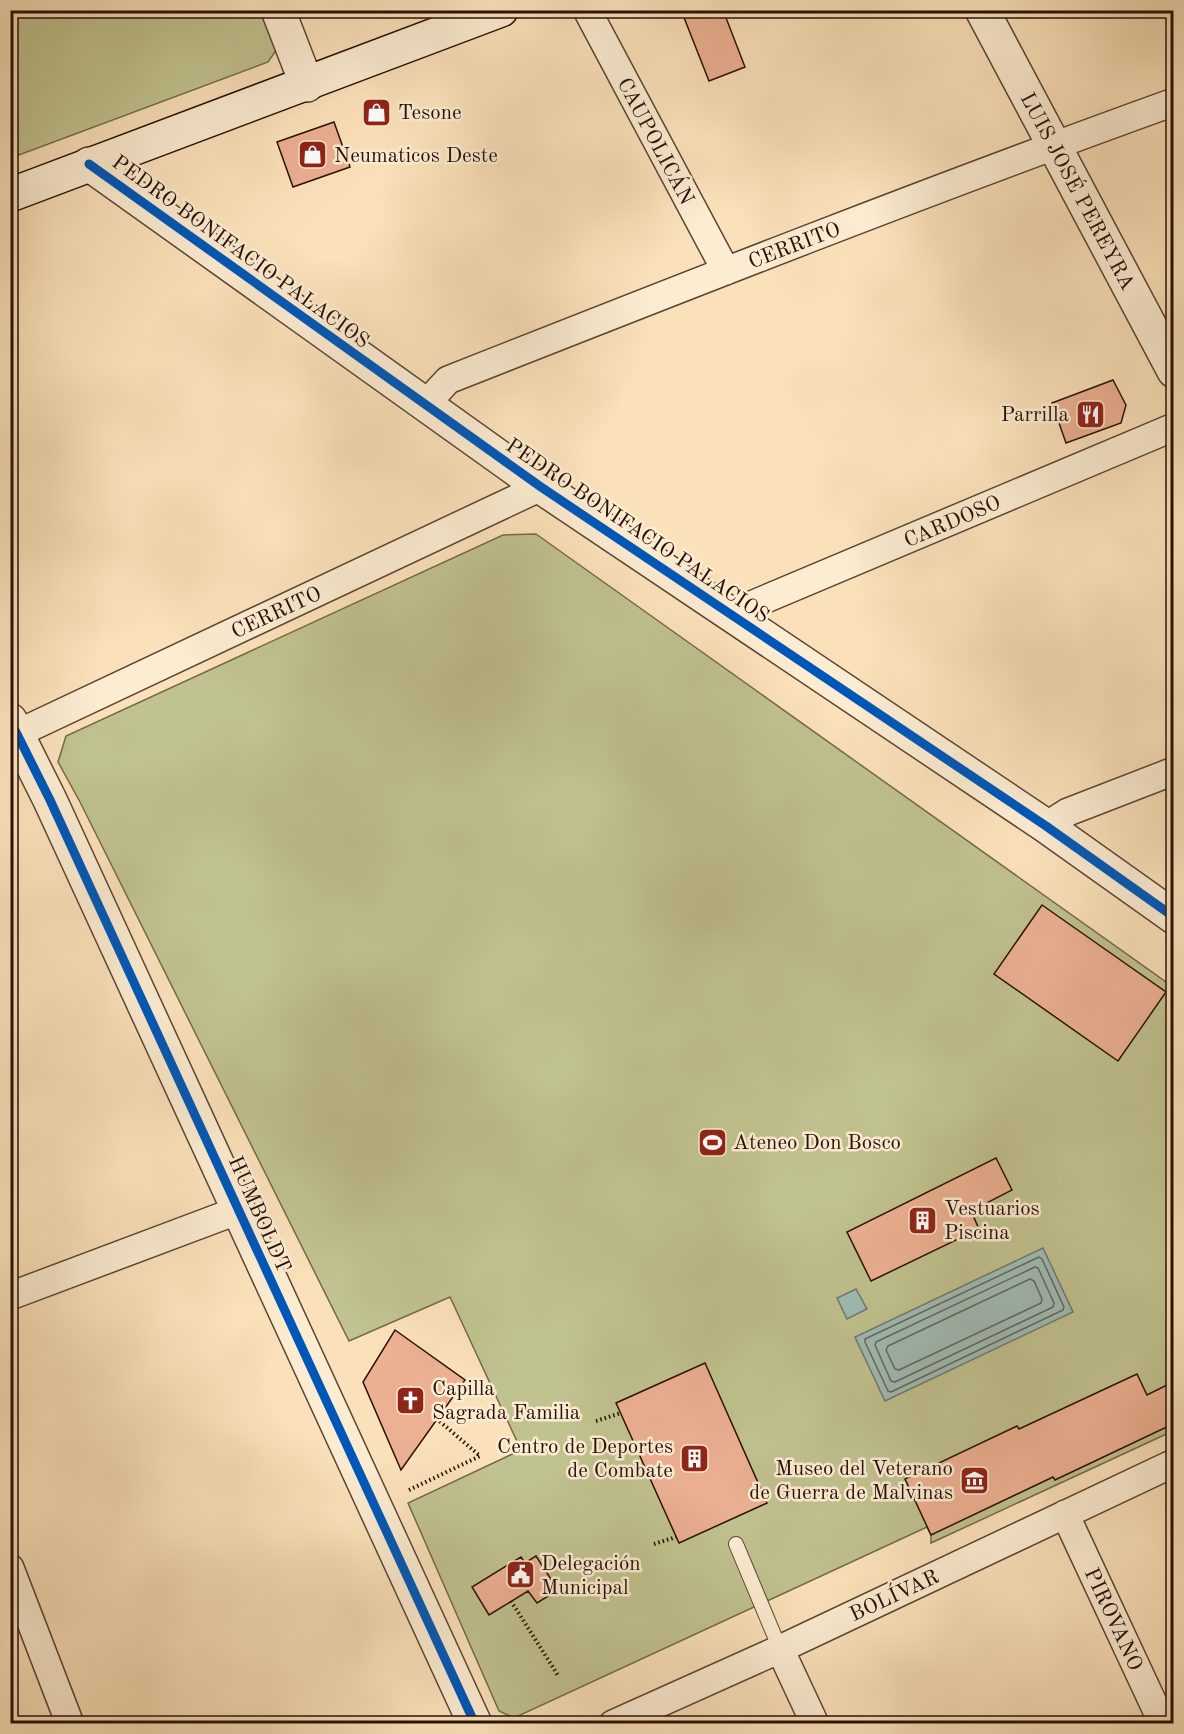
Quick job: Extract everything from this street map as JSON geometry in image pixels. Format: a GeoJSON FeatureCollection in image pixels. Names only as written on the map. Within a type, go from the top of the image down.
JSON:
{"type":"FeatureCollection","features":[{"type":"Feature","properties":{"kind":"street"},"geometry":{"type":"LineString","coordinates":[[278,10],[307,85]]}},
{"type":"Feature","properties":{"kind":"street"},"geometry":{"type":"LineString","coordinates":[[10,195],[501,10]]}},
{"type":"Feature","properties":{"kind":"street","name":"CAUPOLICÁN"},"geometry":{"type":"LineString","coordinates":[[587,10],[726,271]]}},
{"type":"Feature","properties":{"kind":"street","name":"LUIS JOSÉ PEREYRA"},"geometry":{"type":"LineString","coordinates":[[982,10],[1173,371]]}},
{"type":"Feature","properties":{"kind":"street","name":"CERRITO"},"geometry":{"type":"LineString","coordinates":[[425,405],[448,380],[726,271],[1173,102]]}},
{"type":"Feature","properties":{"kind":"street","name":"PEDRO BONIFACIO PALACIOS"},"geometry":{"type":"LineString","coordinates":[[89,164],[541,487],[1046,826],[1173,917]]}},
{"type":"Feature","properties":{"kind":"street","name":"CARDOSO"},"geometry":{"type":"LineString","coordinates":[[730,614],[1173,427]]}},
{"type":"Feature","properties":{"kind":"street","name":"CERRITO"},"geometry":{"type":"LineString","coordinates":[[13,731],[541,487]]}},
{"type":"Feature","properties":{"kind":"street","name":"HUMBOLDT"},"geometry":{"type":"LineString","coordinates":[[13,731],[50,800],[475,1724]]}},
{"type":"Feature","properties":{"kind":"street"},"geometry":{"type":"LineString","coordinates":[[1046,826],[1068,812],[1173,771]]}},
{"type":"Feature","properties":{"kind":"street"},"geometry":{"type":"LineString","coordinates":[[10,1296],[239,1210]]}},
{"type":"Feature","properties":{"kind":"street","name":"BOLÍVAR"},"geometry":{"type":"LineString","coordinates":[[613,1724],[780,1649],[1173,1463]]}},
{"type":"Feature","properties":{"kind":"street","name":"PIROVANO"},"geometry":{"type":"LineString","coordinates":[[1065,1514],[1163,1724]]}},
{"type":"Feature","properties":{"kind":"street"},"geometry":{"type":"LineString","coordinates":[[10,1568],[70,1724]]}},
{"type":"Feature","properties":{"kind":"street"},"geometry":{"type":"LineString","coordinates":[[780,1649],[815,1724]]}},
{"type":"Feature","properties":{"kind":"lane"},"geometry":{"type":"LineString","coordinates":[[736,1544],[780,1649]]}},
{"type":"Feature","properties":{"kind":"path"},"geometry":{"type":"LineString","coordinates":[[596,1421],[621,1413]]}},
{"type":"Feature","properties":{"kind":"path"},"geometry":{"type":"LineString","coordinates":[[409,1490],[480,1456],[437,1419]]}},
{"type":"Feature","properties":{"kind":"path"},"geometry":{"type":"LineString","coordinates":[[654,1545],[676,1537]]}},
{"type":"Feature","properties":{"kind":"path"},"geometry":{"type":"LineString","coordinates":[[511,1601],[560,1677]]}},
{"type":"Feature","properties":{"kind":"green space"},"geometry":{"type":"Polygon","coordinates":[[[11,11],[267,11],[277,49],[268,62],[11,158],[11,11]]]}},
{"type":"Feature","properties":{"kind":"green space","name":"Ateneo Don Bosco"},"geometry":{"type":"Polygon","coordinates":[[[536,534],[1173,987],[1173,1431],[931,1543],[931,1535],[927,1527],[514,1718],[499,1711],[408,1503],[521,1450],[450,1297],[349,1341],[58,762],[66,736],[503,535],[536,534]]]}},
{"type":"Feature","properties":{"kind":"water"},"geometry":{"type":"Polygon","coordinates":[[[1043,1248],[1073,1312],[885,1401],[855,1337],[1043,1248]]]}},
{"type":"Feature","properties":{"kind":"water"},"geometry":{"type":"Polygon","coordinates":[[[856,1289],[867,1309],[847,1319],[837,1298],[856,1289]]]}},
{"type":"Feature","properties":{"kind":"building"},"geometry":{"type":"Polygon","coordinates":[[[681,10],[723,10],[745,67],[709,81],[681,10]]]}},
{"type":"Feature","properties":{"kind":"building","name":"Neumaticos Deste"},"geometry":{"type":"Polygon","coordinates":[[[334,122],[350,167],[293,187],[277,142],[334,122]]]}},
{"type":"Feature","properties":{"kind":"building","name":"Parrilla"},"geometry":{"type":"Polygon","coordinates":[[[1113,380],[1126,405],[1121,423],[1066,443],[1052,403],[1113,380]]]}},
{"type":"Feature","properties":{"kind":"building"},"geometry":{"type":"Polygon","coordinates":[[[1042,905],[1166,992],[1118,1061],[994,974],[1042,905]]]}},
{"type":"Feature","properties":{"kind":"building","name":"Vestuarios Piscina"},"geometry":{"type":"Polygon","coordinates":[[[996,1158],[1012,1190],[971,1211],[979,1229],[871,1281],[847,1232],[996,1158]]]}},
{"type":"Feature","properties":{"kind":"building","name":"Capilla Sagrada Familia"},"geometry":{"type":"Polygon","coordinates":[[[395,1330],[465,1380],[401,1470],[363,1382],[395,1330]]]}},
{"type":"Feature","properties":{"kind":"building","name":"Centro de Deportes de Combate"},"geometry":{"type":"Polygon","coordinates":[[[705,1363],[767,1503],[679,1543],[616,1403],[705,1363]]]}},
{"type":"Feature","properties":{"kind":"building"},"geometry":{"type":"Polygon","coordinates":[[[1137,1374],[1147,1395],[1173,1382],[1173,1424],[1055,1480],[1053,1477],[931,1535],[905,1479],[1017,1426],[1019,1429],[1137,1374]]]}},
{"type":"Feature","properties":{"kind":"building","name":"Delegación Municipal"},"geometry":{"type":"Polygon","coordinates":[[[536,1556],[558,1590],[537,1603],[528,1591],[489,1615],[472,1587],[521,1557],[525,1563],[536,1556]]]}},
{"type":"Feature","properties":{"kind":"cycle path"},"geometry":{"type":"LineString","coordinates":[[89,164],[541,487],[1046,826],[1174,917]]}},
{"type":"Feature","properties":{"kind":"cycle path"},"geometry":{"type":"LineString","coordinates":[[10,720],[50,800],[475,1724]]}},
{"type":"Feature","properties":{"kind":"place","name":"Tesone"},"geometry":{"type":"Point","coordinates":[377,112]}},
{"type":"Feature","properties":{"kind":"place","name":"Neumaticos Deste"},"geometry":{"type":"Point","coordinates":[313,155]}},
{"type":"Feature","properties":{"kind":"place","name":"Parrilla"},"geometry":{"type":"Point","coordinates":[1090,414]}},
{"type":"Feature","properties":{"kind":"place","name":"Ateneo Don Bosco"},"geometry":{"type":"Point","coordinates":[712,1142]}},
{"type":"Feature","properties":{"kind":"place","name":"Vestuarios Piscina"},"geometry":{"type":"Point","coordinates":[923,1220]}},
{"type":"Feature","properties":{"kind":"place","name":"Capilla Sagrada Familia"},"geometry":{"type":"Point","coordinates":[411,1400]}},
{"type":"Feature","properties":{"kind":"place","name":"Centro de Deportes de Combate"},"geometry":{"type":"Point","coordinates":[694,1458]}},
{"type":"Feature","properties":{"kind":"place","name":"Museo del Veterano de Guerra de Malvinas"},"geometry":{"type":"Point","coordinates":[974,1480]}},
{"type":"Feature","properties":{"kind":"place","name":"Delegación Municipal"},"geometry":{"type":"Point","coordinates":[520,1575]}}]}
